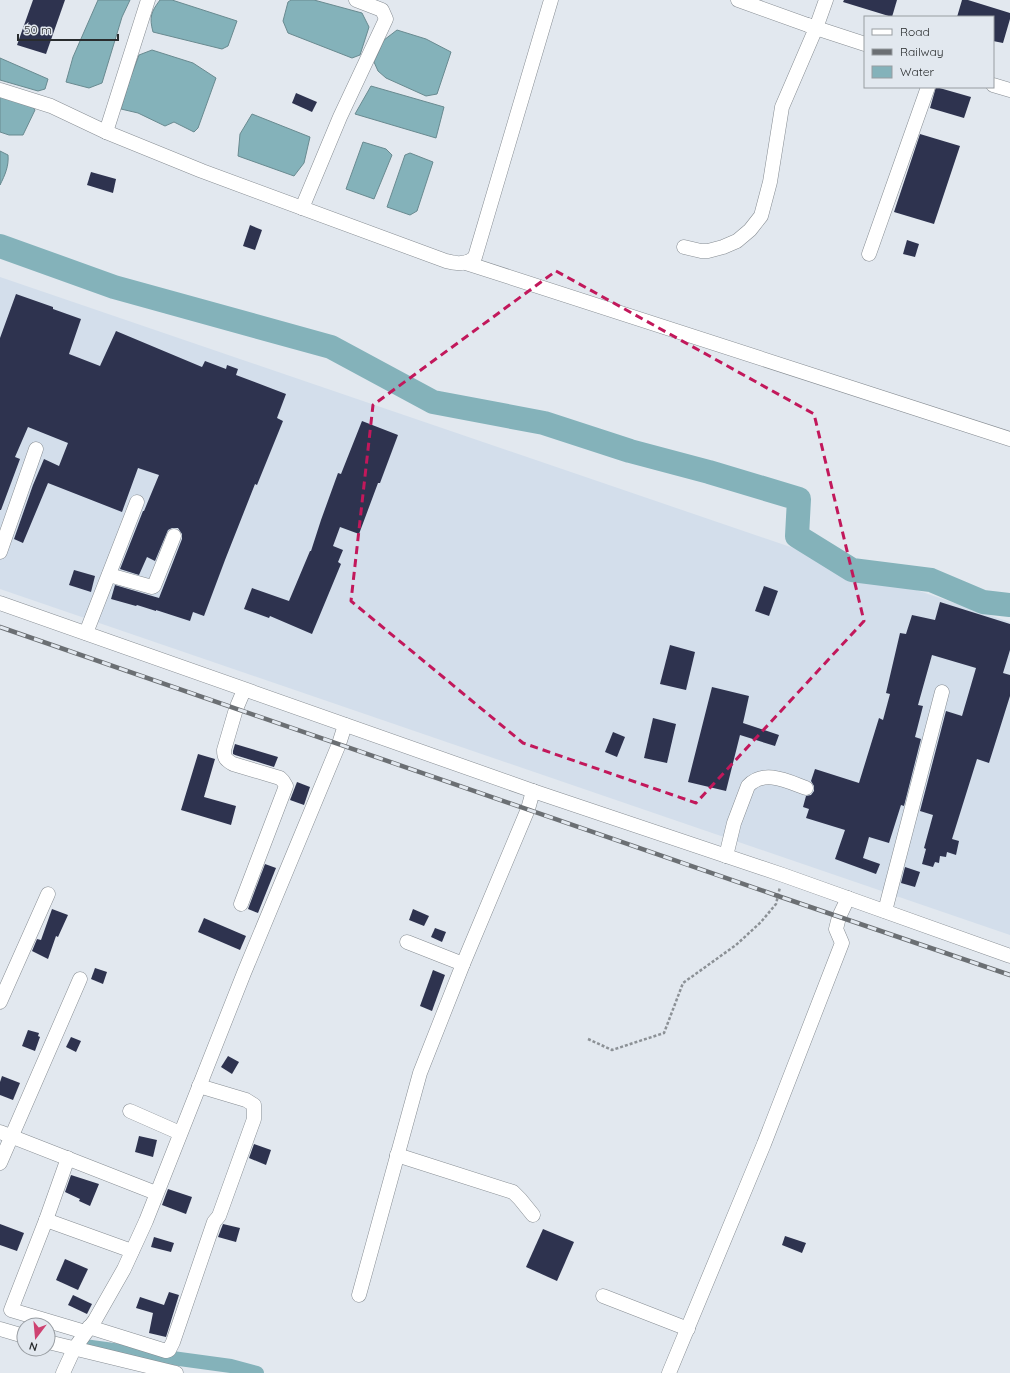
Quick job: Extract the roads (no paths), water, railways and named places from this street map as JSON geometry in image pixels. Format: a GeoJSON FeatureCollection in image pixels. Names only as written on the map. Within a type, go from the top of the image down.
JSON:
{"type":"FeatureCollection","features":[{"type":"Feature","properties":{"kind":"street"},"geometry":{"type":"LineString","coordinates":[[106,132],[148,0]]}},
{"type":"Feature","properties":{"kind":"street"},"geometry":{"type":"LineString","coordinates":[[302,208],[340,118],[386,19],[382,10],[356,0]]}},
{"type":"Feature","properties":{"kind":"street"},"geometry":{"type":"LineString","coordinates":[[0,90],[51,106],[106,132],[202,171],[446,262],[457,264],[466,263],[473,260],[475,257],[551,0]]}},
{"type":"Feature","properties":{"kind":"street"},"geometry":{"type":"LineString","coordinates":[[738,0],[864,44]]}},
{"type":"Feature","properties":{"kind":"street"},"geometry":{"type":"LineString","coordinates":[[684,247],[708,251],[723,247],[737,241],[750,230],[761,216],[770,182],[782,107],[816,28],[826,0]]}},
{"type":"Feature","properties":{"kind":"street"},"geometry":{"type":"LineString","coordinates":[[994,85],[1010,90]]}},
{"type":"Feature","properties":{"kind":"street"},"geometry":{"type":"LineString","coordinates":[[869,254],[928,88]]}},
{"type":"Feature","properties":{"kind":"street"},"geometry":{"type":"LineString","coordinates":[[466,263],[1010,439]]}},
{"type":"Feature","properties":{"kind":"street"},"geometry":{"type":"LineString","coordinates":[[0,552],[36,449]]}},
{"type":"Feature","properties":{"kind":"street"},"geometry":{"type":"LineString","coordinates":[[86,633],[137,502]]}},
{"type":"Feature","properties":{"kind":"street"},"geometry":{"type":"LineString","coordinates":[[109,575],[152,588],[174,536]]}},
{"type":"Feature","properties":{"kind":"street"},"geometry":{"type":"LineString","coordinates":[[0,603],[244,690],[533,791],[783,875],[1010,956]]}},
{"type":"Feature","properties":{"kind":"street"},"geometry":{"type":"LineString","coordinates":[[241,904],[286,786],[280,778],[233,764],[226,760],[224,756],[224,750],[236,709],[244,690]]}},
{"type":"Feature","properties":{"kind":"street"},"geometry":{"type":"LineString","coordinates":[[885,911],[942,692]]}},
{"type":"Feature","properties":{"kind":"street"},"geometry":{"type":"LineString","coordinates":[[62,1373],[75,1348],[124,1269],[132,1251],[246,966],[345,725]]}},
{"type":"Feature","properties":{"kind":"street"},"geometry":{"type":"LineString","coordinates":[[726,856],[734,823],[748,786],[752,782],[763,776],[789,781],[806,788]]}},
{"type":"Feature","properties":{"kind":"street"},"geometry":{"type":"LineString","coordinates":[[359,1295],[420,1073],[463,964],[528,809],[533,791]]}},
{"type":"Feature","properties":{"kind":"street"},"geometry":{"type":"LineString","coordinates":[[0,1002],[48,894]]}},
{"type":"Feature","properties":{"kind":"street"},"geometry":{"type":"LineString","coordinates":[[669,1373],[764,1144],[842,943],[836,929],[839,917],[848,898]]}},
{"type":"Feature","properties":{"kind":"street"},"geometry":{"type":"LineString","coordinates":[[407,942],[463,964]]}},
{"type":"Feature","properties":{"kind":"street"},"geometry":{"type":"LineString","coordinates":[[0,1163],[6,1134],[80,979]]}},
{"type":"Feature","properties":{"kind":"street"},"geometry":{"type":"LineString","coordinates":[[68,1158],[46,1220],[6,1308],[166,1351],[169,1350],[214,1222],[219,1216],[254,1119],[254,1106],[246,1100],[199,1086]]}},
{"type":"Feature","properties":{"kind":"street"},"geometry":{"type":"LineString","coordinates":[[130,1111],[180,1133]]}},
{"type":"Feature","properties":{"kind":"street"},"geometry":{"type":"LineString","coordinates":[[6,1134],[156,1193]]}},
{"type":"Feature","properties":{"kind":"street"},"geometry":{"type":"LineString","coordinates":[[397,1155],[512,1192],[533,1215]]}},
{"type":"Feature","properties":{"kind":"street"},"geometry":{"type":"LineString","coordinates":[[46,1220],[132,1251]]}},
{"type":"Feature","properties":{"kind":"street"},"geometry":{"type":"LineString","coordinates":[[603,1296],[688,1329]]}},
{"type":"Feature","properties":{"kind":"street"},"geometry":{"type":"LineString","coordinates":[[0,1329],[16,1334]]}},
{"type":"Feature","properties":{"kind":"street"},"geometry":{"type":"LineString","coordinates":[[56,1344],[75,1348],[125,1367],[176,1373]]}},
{"type":"Feature","properties":{"kind":"water"},"geometry":{"type":"Polygon","coordinates":[[[98,0],[130,0],[122,17],[102,83],[89,88],[66,82],[73,57],[98,0]]]}},
{"type":"Feature","properties":{"kind":"water"},"geometry":{"type":"Polygon","coordinates":[[[160,0],[172,0],[237,21],[228,46],[222,49],[153,32],[151,18],[160,0]]]}},
{"type":"Feature","properties":{"kind":"water"},"geometry":{"type":"Polygon","coordinates":[[[291,0],[314,0],[362,13],[369,27],[360,55],[352,58],[288,33],[283,21],[288,2],[291,0]]]}},
{"type":"Feature","properties":{"kind":"water"},"geometry":{"type":"Polygon","coordinates":[[[397,30],[426,39],[451,52],[437,94],[426,96],[386,78],[378,71],[374,62],[384,40],[397,30]]]}},
{"type":"Feature","properties":{"kind":"water"},"geometry":{"type":"Polygon","coordinates":[[[152,50],[193,63],[216,78],[198,128],[194,132],[174,122],[165,126],[138,113],[121,109],[139,55],[152,50]]]}},
{"type":"Feature","properties":{"kind":"water"},"geometry":{"type":"Polygon","coordinates":[[[0,58],[48,79],[45,89],[38,91],[0,80],[0,58]]]}},
{"type":"Feature","properties":{"kind":"water"},"geometry":{"type":"Polygon","coordinates":[[[371,86],[444,107],[436,138],[355,114],[371,86]]]}},
{"type":"Feature","properties":{"kind":"water"},"geometry":{"type":"Polygon","coordinates":[[[0,95],[31,104],[35,110],[23,135],[9,135],[0,132],[0,95]]]}},
{"type":"Feature","properties":{"kind":"water"},"geometry":{"type":"Polygon","coordinates":[[[252,114],[310,137],[304,163],[294,176],[238,156],[240,134],[252,114]]]}},
{"type":"Feature","properties":{"kind":"water"},"geometry":{"type":"Polygon","coordinates":[[[363,142],[386,149],[392,155],[374,199],[346,189],[363,142]]]}},
{"type":"Feature","properties":{"kind":"water"},"geometry":{"type":"Polygon","coordinates":[[[0,151],[8,155],[8,163],[4,178],[0,185],[0,151]]]}},
{"type":"Feature","properties":{"kind":"water"},"geometry":{"type":"Polygon","coordinates":[[[410,153],[433,162],[417,211],[410,215],[387,207],[405,155],[410,153]]]}},
{"type":"Feature","properties":{"kind":"waterway"},"geometry":{"type":"LineString","coordinates":[[0,246],[114,287],[331,347],[433,402],[544,423],[630,451],[709,472],[799,499],[797,536],[852,570],[931,580],[983,602],[1010,605]]}},
{"type":"Feature","properties":{"kind":"waterway"},"geometry":{"type":"LineString","coordinates":[[84,1346],[231,1366],[257,1373]]}},
{"type":"Feature","properties":{"kind":"railway"},"geometry":{"type":"LineString","coordinates":[[0,627],[1010,975]]}}]}
